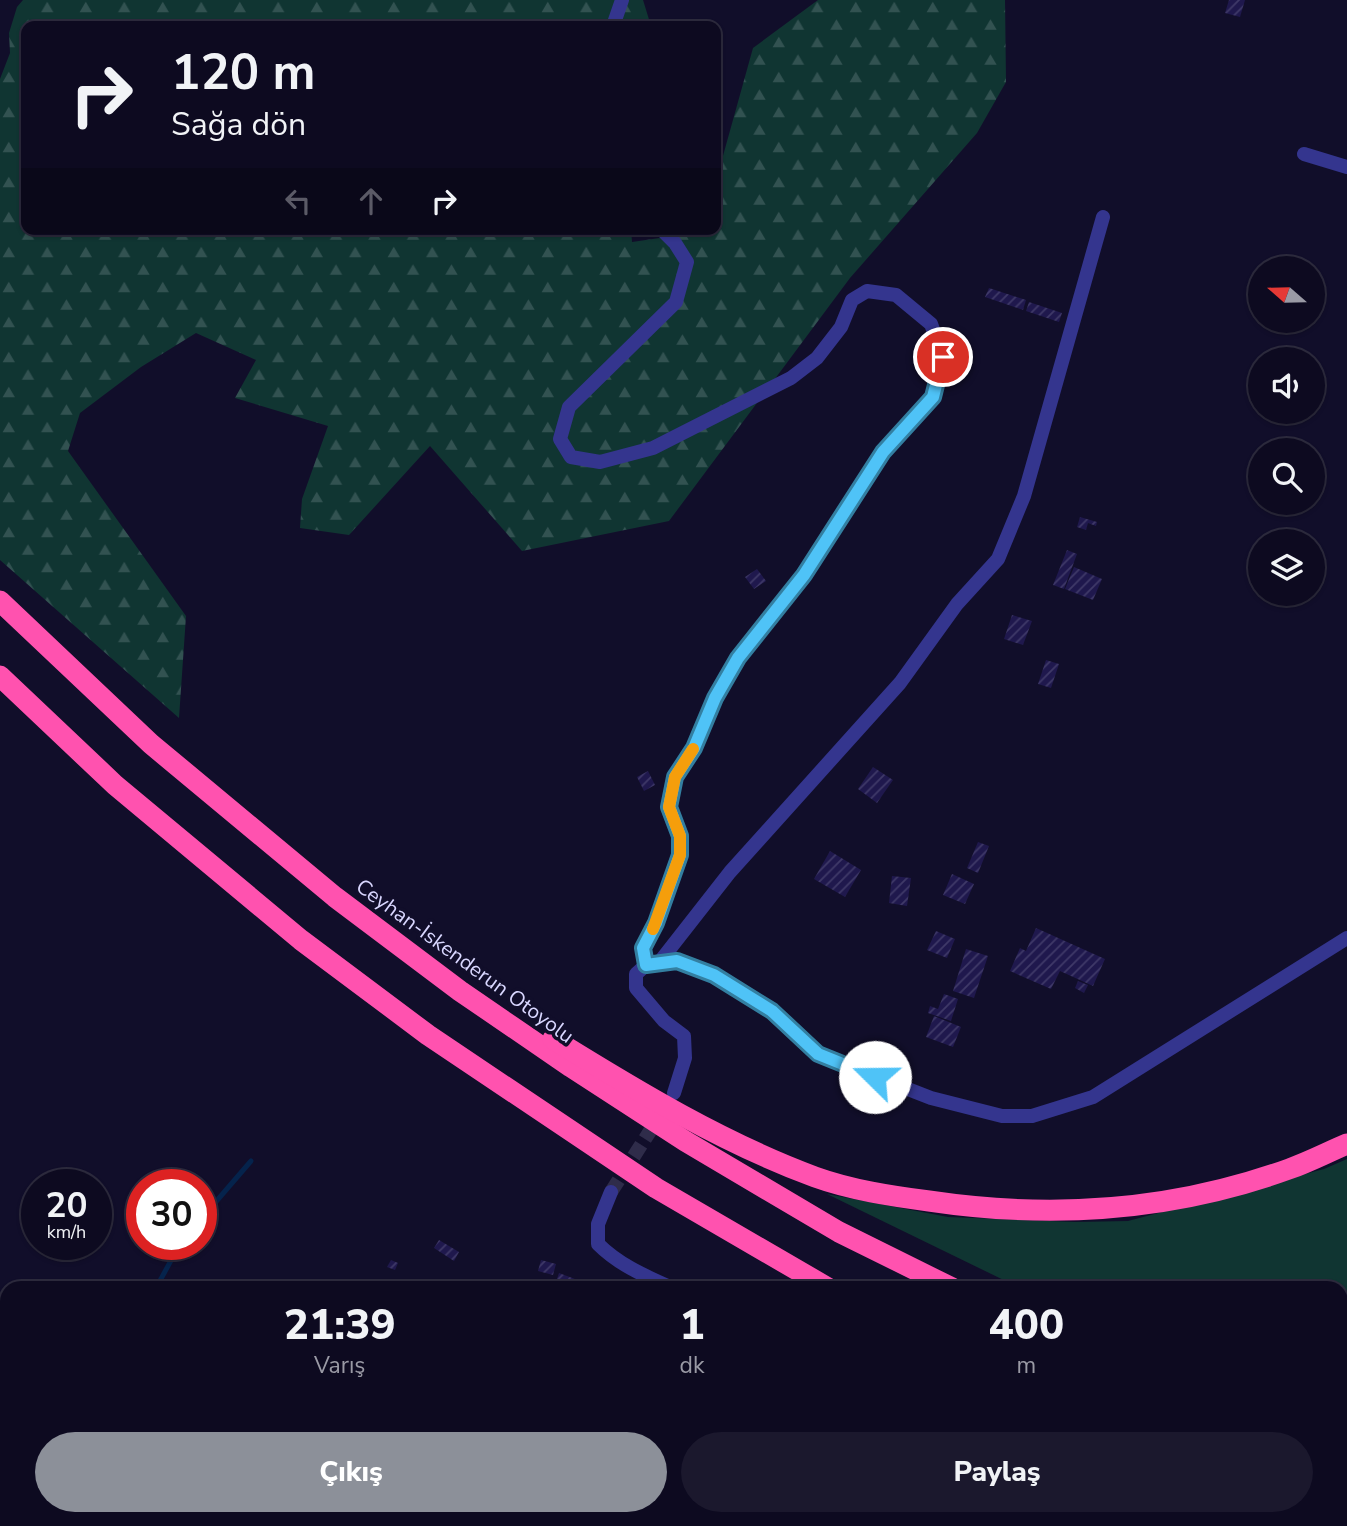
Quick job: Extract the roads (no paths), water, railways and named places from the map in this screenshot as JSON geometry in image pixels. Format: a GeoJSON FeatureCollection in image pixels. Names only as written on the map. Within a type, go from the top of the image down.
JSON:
{"type":"FeatureCollection","features":[{"type":"Feature","properties":{"kind":"highway","name":"Ceyhan-İskenderun Otoyolu"},"geometry":{"type":"LineString","coordinates":[[0,601],[151,744],[335,897],[471,998],[685,1141],[839,1232],[938,1281]]}},
{"type":"Feature","properties":{"kind":"highway"},"geometry":{"type":"LineString","coordinates":[[0,676],[114,785],[301,940],[428,1035],[656,1188],[816,1281]]}},
{"type":"Feature","properties":{"kind":"highway"},"geometry":{"type":"LineString","coordinates":[[335,897],[466,985],[694,1122],[817,1178],[885,1195],[972,1208],[1046,1211],[1137,1206],[1214,1191],[1289,1169],[1347,1144]]}},
{"type":"Feature","properties":{"kind":"street"},"geometry":{"type":"LineString","coordinates":[[614,21],[622,0]]}},
{"type":"Feature","properties":{"kind":"street"},"geometry":{"type":"LineString","coordinates":[[1304,154],[1347,167]]}},
{"type":"Feature","properties":{"kind":"street"},"geometry":{"type":"LineString","coordinates":[[674,1093],[685,1058],[684,1036],[664,1021],[636,988],[636,974],[652,964],[730,872],[900,682],[957,604],[998,559],[1024,496],[1103,217]]}},
{"type":"Feature","properties":{"kind":"street"},"geometry":{"type":"LineString","coordinates":[[652,964],[643,948],[656,923],[680,855],[680,836],[669,807],[675,777],[694,748],[715,698],[738,658],[804,575],[883,452],[933,397],[943,357],[931,324],[895,295],[867,291],[852,300],[841,327],[817,358],[791,378],[653,448],[600,462],[571,457],[560,439],[569,407],[676,302],[687,262],[667,235]]}},
{"type":"Feature","properties":{"kind":"street"},"geometry":{"type":"LineString","coordinates":[[652,964],[677,961],[714,975],[772,1011],[818,1054],[930,1098],[1002,1116],[1032,1116],[1093,1097],[1347,938]]}},
{"type":"Feature","properties":{"kind":"street"},"geometry":{"type":"LineString","coordinates":[[611,1192],[598,1224],[598,1244],[609,1256],[656,1281]]}},
{"type":"Feature","properties":{"kind":"waterway"},"geometry":{"type":"LineString","coordinates":[[217,1200],[251,1161]]}},
{"type":"Feature","properties":{"kind":"waterway"},"geometry":{"type":"LineString","coordinates":[[160,1281],[171,1260]]}},
{"type":"Feature","properties":{"kind":"tunnel"},"geometry":{"type":"LineString","coordinates":[[611,1192],[659,1117]]}}]}
